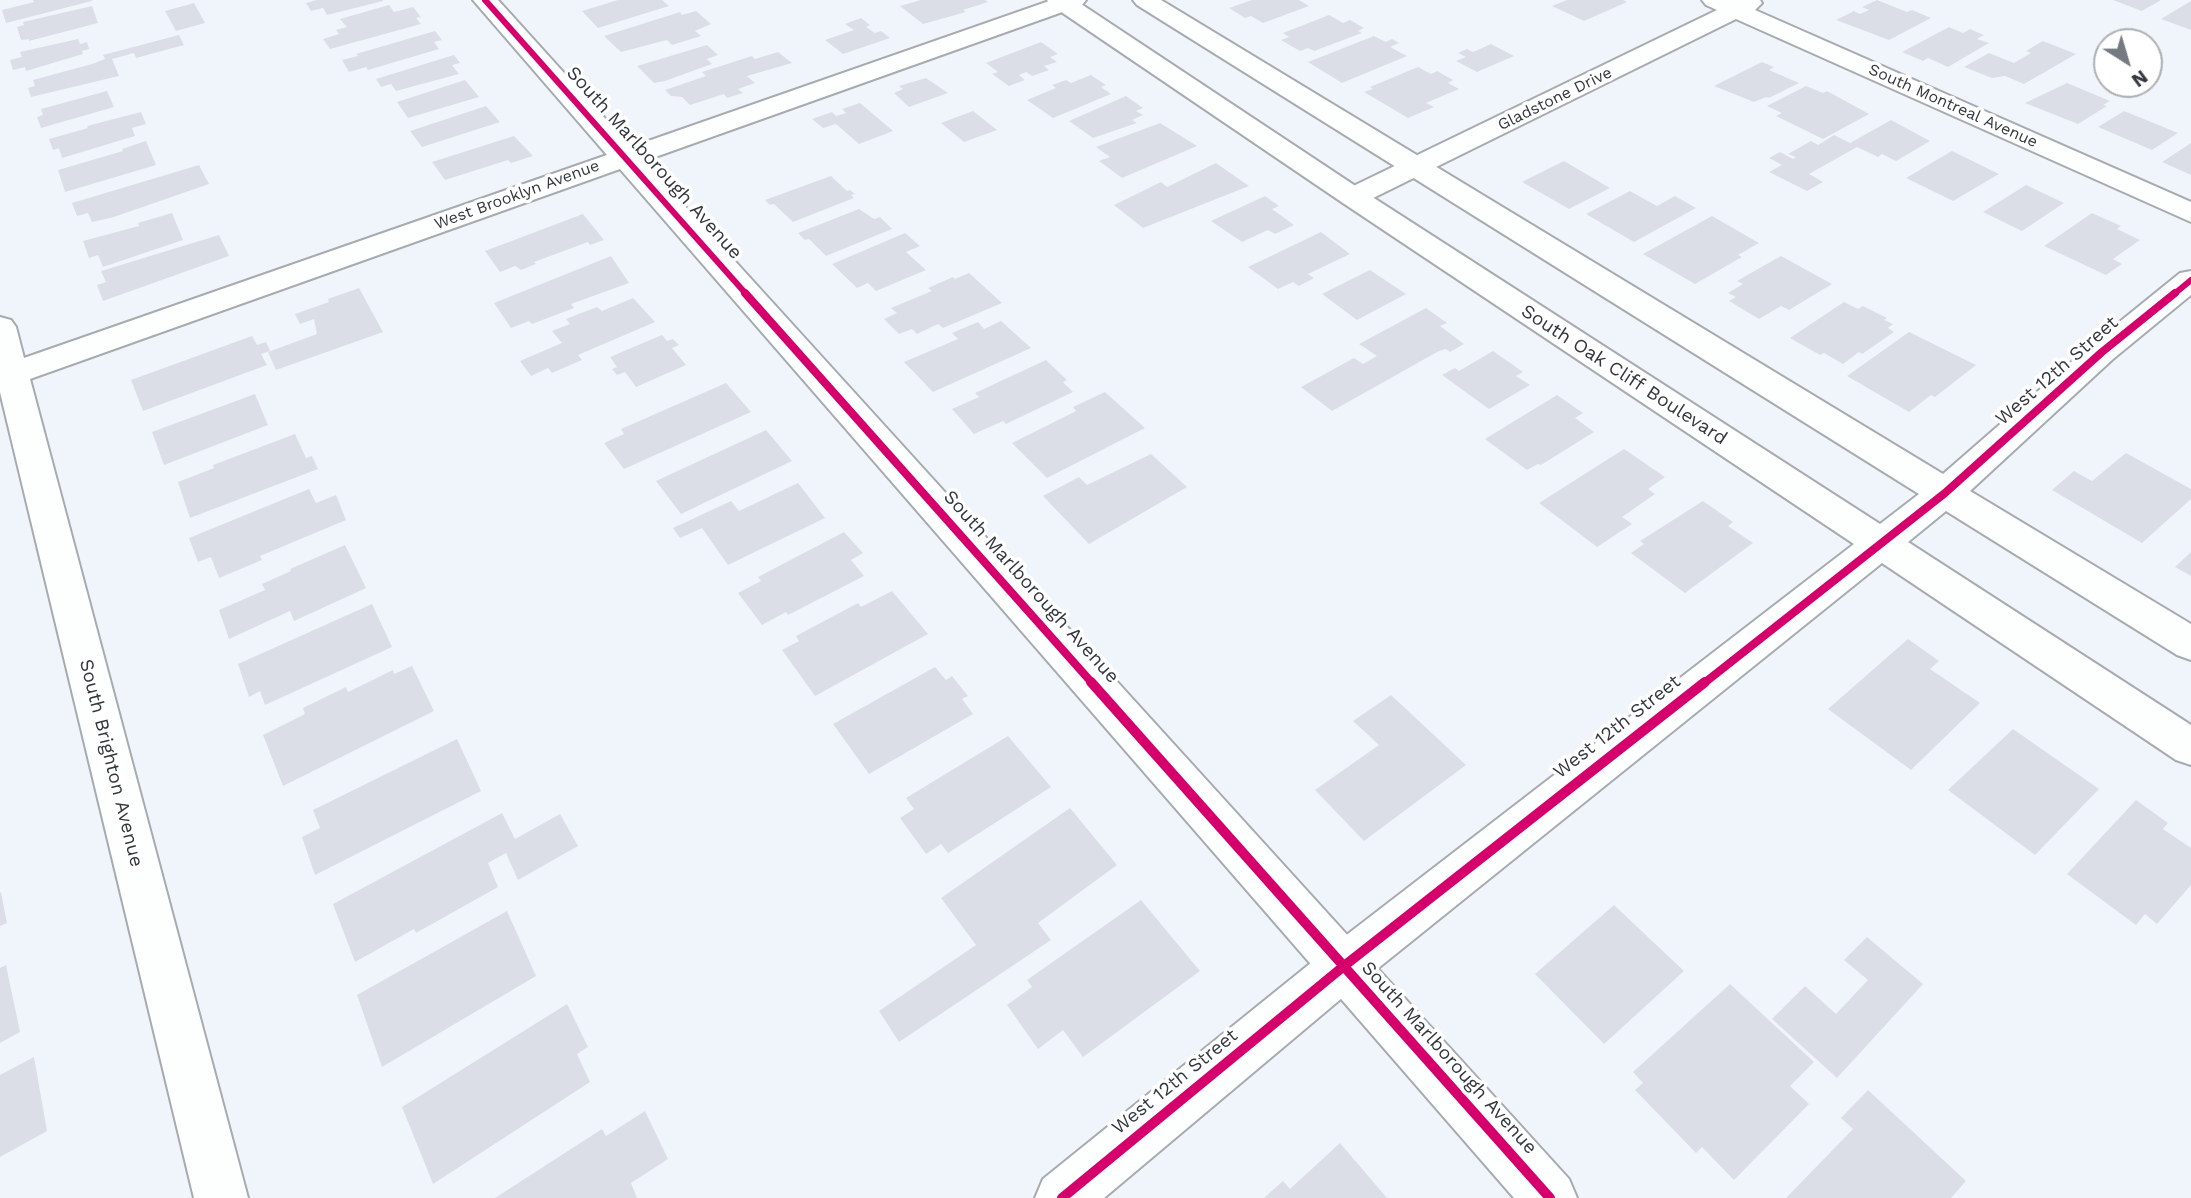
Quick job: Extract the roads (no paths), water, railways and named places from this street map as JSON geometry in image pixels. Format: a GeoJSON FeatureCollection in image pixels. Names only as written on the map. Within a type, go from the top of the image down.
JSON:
{"type":"FeatureCollection","features":[{"type":"Feature","properties":{"kind":"street","name":"South Marlborough Avenue"},"geometry":{"type":"LineString","coordinates":[[485,0],[1550,1198]]}},
{"type":"Feature","properties":{"kind":"street"},"geometry":{"type":"LineString","coordinates":[[1145,0],[2191,644]]}},
{"type":"Feature","properties":{"kind":"street","name":"West Brooklyn Avenue"},"geometry":{"type":"LineString","coordinates":[[6,376],[1065,1]]}},
{"type":"Feature","properties":{"kind":"street","name":"South Oak Cliff Boulevard"},"geometry":{"type":"LineString","coordinates":[[1065,1],[1353,197],[2191,747]]}},
{"type":"Feature","properties":{"kind":"street","name":"Gladstone Drive"},"geometry":{"type":"LineString","coordinates":[[1353,197],[1736,3]]}},
{"type":"Feature","properties":{"kind":"street","name":"South Montreal Avenue"},"geometry":{"type":"LineString","coordinates":[[1736,3],[2191,212]]}},
{"type":"Feature","properties":{"kind":"street","name":"West 12th Street"},"geometry":{"type":"LineString","coordinates":[[1062,1198],[1344,966],[1945,492],[2102,352],[2191,280]]}},
{"type":"Feature","properties":{"kind":"street","name":"South Brighton Avenue"},"geometry":{"type":"LineString","coordinates":[[0,327],[6,376],[221,1198]]}}]}
